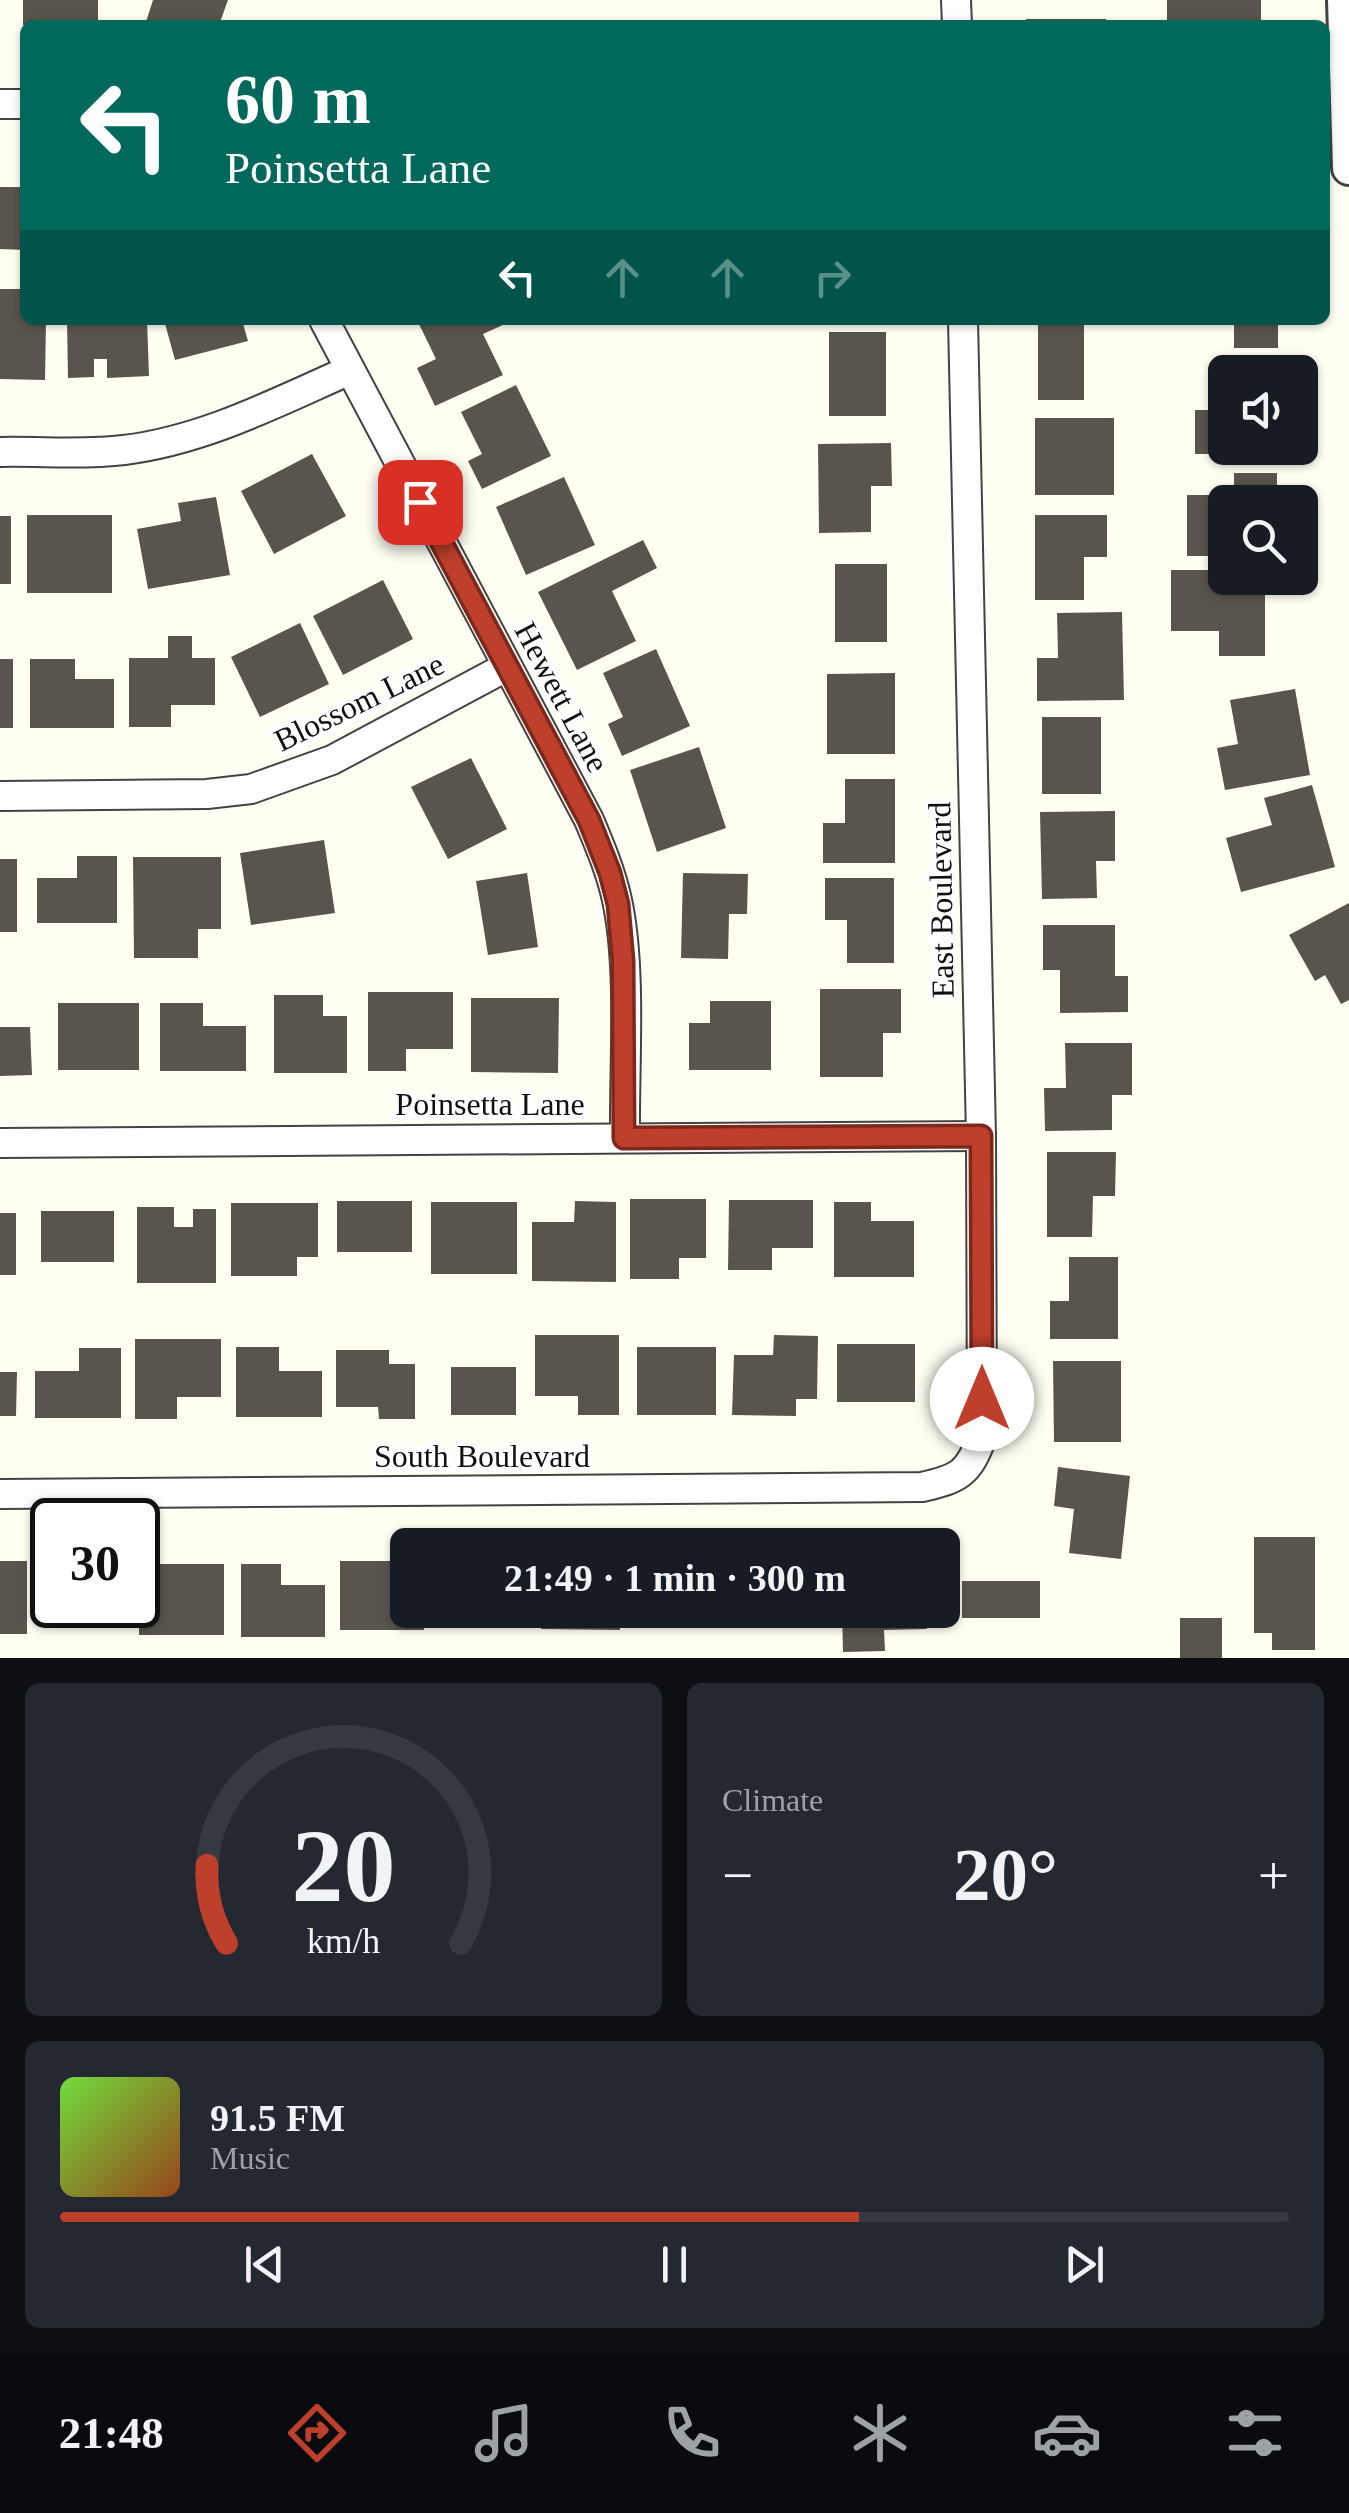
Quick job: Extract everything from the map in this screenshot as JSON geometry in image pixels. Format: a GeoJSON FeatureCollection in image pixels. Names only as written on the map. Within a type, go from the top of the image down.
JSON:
{"type":"FeatureCollection","features":[{"type":"Feature","properties":{"kind":"street"},"geometry":{"type":"LineString","coordinates":[[1344,0],[1349,168]]}},
{"type":"Feature","properties":{"kind":"street","name":"Hewett Lane"},"geometry":{"type":"LineString","coordinates":[[327,325],[589,820],[610,873],[618,904],[623,961],[624,1138]]}},
{"type":"Feature","properties":{"kind":"street","name":"East Boulevard"},"geometry":{"type":"LineString","coordinates":[[963,325],[981,1136],[982,1437],[975,1458],[963,1474]]}},
{"type":"Feature","properties":{"kind":"street"},"geometry":{"type":"LineString","coordinates":[[0,452],[121,451],[169,442],[220,427],[350,370]]}},
{"type":"Feature","properties":{"kind":"street","name":"Blossom Lane"},"geometry":{"type":"LineString","coordinates":[[0,796],[206,794],[251,789],[332,760],[506,667]]}},
{"type":"Feature","properties":{"kind":"street","name":"Poinsetta Lane"},"geometry":{"type":"LineString","coordinates":[[0,1143],[981,1136]]}},
{"type":"Feature","properties":{"kind":"street","name":"South Boulevard"},"geometry":{"type":"LineString","coordinates":[[0,1494],[922,1487],[963,1474]]}},
{"type":"Feature","properties":{"kind":"building"},"geometry":{"type":"Polygon","coordinates":[[[23,0],[98,0],[98,20],[23,20],[23,0]]]}},
{"type":"Feature","properties":{"kind":"building"},"geometry":{"type":"Polygon","coordinates":[[[153,0],[228,0],[221,20],[147,20],[153,0]]]}},
{"type":"Feature","properties":{"kind":"building"},"geometry":{"type":"Polygon","coordinates":[[[1167,0],[1261,0],[1261,20],[1167,20],[1167,0]]]}},
{"type":"Feature","properties":{"kind":"building"},"geometry":{"type":"Polygon","coordinates":[[[1026,19],[1106,19],[1106,20],[1026,19]]]}},
{"type":"Feature","properties":{"kind":"building"},"geometry":{"type":"Polygon","coordinates":[[[0,187],[20,187],[20,250],[0,249],[0,187]]]}},
{"type":"Feature","properties":{"kind":"building"},"geometry":{"type":"Polygon","coordinates":[[[0,289],[20,289],[20,325],[46,325],[45,380],[0,379],[0,289]]]}},
{"type":"Feature","properties":{"kind":"building"},"geometry":{"type":"Polygon","coordinates":[[[67,325],[147,325],[149,376],[107,378],[107,359],[94,359],[94,377],[68,378],[67,325]]]}},
{"type":"Feature","properties":{"kind":"building"},"geometry":{"type":"Polygon","coordinates":[[[165,325],[243,325],[248,341],[175,360],[165,325]]]}},
{"type":"Feature","properties":{"kind":"building"},"geometry":{"type":"Polygon","coordinates":[[[419,325],[503,325],[483,334],[503,375],[435,406],[417,368],[436,359],[419,325]]]}},
{"type":"Feature","properties":{"kind":"building"},"geometry":{"type":"Polygon","coordinates":[[[1038,325],[1084,325],[1084,400],[1038,400],[1038,325]]]}},
{"type":"Feature","properties":{"kind":"building"},"geometry":{"type":"Polygon","coordinates":[[[1234,325],[1278,325],[1278,348],[1234,348],[1234,325]]]}},
{"type":"Feature","properties":{"kind":"building"},"geometry":{"type":"Polygon","coordinates":[[[829,332],[886,332],[886,416],[829,416],[829,332]]]}},
{"type":"Feature","properties":{"kind":"building"},"geometry":{"type":"Polygon","coordinates":[[[516,385],[551,456],[482,489],[468,461],[482,454],[461,412],[516,385]]]}},
{"type":"Feature","properties":{"kind":"building"},"geometry":{"type":"Polygon","coordinates":[[[1195,410],[1208,410],[1208,454],[1195,454],[1195,410]]]}},
{"type":"Feature","properties":{"kind":"building"},"geometry":{"type":"Polygon","coordinates":[[[1035,418],[1114,418],[1114,495],[1035,495],[1035,418]]]}},
{"type":"Feature","properties":{"kind":"building"},"geometry":{"type":"Polygon","coordinates":[[[891,443],[892,486],[871,486],[871,532],[819,533],[818,444],[891,443]]]}},
{"type":"Feature","properties":{"kind":"building"},"geometry":{"type":"Polygon","coordinates":[[[312,454],[346,516],[274,554],[241,491],[312,454]]]}},
{"type":"Feature","properties":{"kind":"building"},"geometry":{"type":"Polygon","coordinates":[[[1234,473],[1277,473],[1277,485],[1234,485],[1234,473]]]}},
{"type":"Feature","properties":{"kind":"building"},"geometry":{"type":"Polygon","coordinates":[[[564,477],[595,545],[526,575],[496,507],[564,477]]]}},
{"type":"Feature","properties":{"kind":"building"},"geometry":{"type":"Polygon","coordinates":[[[1187,495],[1208,495],[1208,556],[1187,556],[1187,495]]]}},
{"type":"Feature","properties":{"kind":"building"},"geometry":{"type":"Polygon","coordinates":[[[216,497],[230,575],[148,589],[137,529],[181,521],[178,503],[216,497]]]}},
{"type":"Feature","properties":{"kind":"building"},"geometry":{"type":"Polygon","coordinates":[[[27,515],[112,515],[112,593],[27,593],[27,515]]]}},
{"type":"Feature","properties":{"kind":"building"},"geometry":{"type":"Polygon","coordinates":[[[1035,515],[1107,515],[1107,557],[1084,557],[1084,600],[1035,600],[1035,515]]]}},
{"type":"Feature","properties":{"kind":"building"},"geometry":{"type":"Polygon","coordinates":[[[0,516],[11,516],[11,584],[0,584],[0,516]]]}},
{"type":"Feature","properties":{"kind":"building"},"geometry":{"type":"Polygon","coordinates":[[[643,540],[657,568],[612,591],[636,641],[577,670],[538,592],[643,540]]]}},
{"type":"Feature","properties":{"kind":"building"},"geometry":{"type":"Polygon","coordinates":[[[835,564],[887,564],[887,642],[835,642],[835,564]]]}},
{"type":"Feature","properties":{"kind":"building"},"geometry":{"type":"Polygon","coordinates":[[[1171,570],[1208,570],[1208,595],[1265,595],[1265,656],[1219,656],[1219,631],[1171,631],[1171,570]]]}},
{"type":"Feature","properties":{"kind":"building"},"geometry":{"type":"Polygon","coordinates":[[[383,580],[413,639],[343,675],[313,616],[383,580]]]}},
{"type":"Feature","properties":{"kind":"building"},"geometry":{"type":"Polygon","coordinates":[[[1122,612],[1124,700],[1037,701],[1037,658],[1058,658],[1057,613],[1122,612]]]}},
{"type":"Feature","properties":{"kind":"building"},"geometry":{"type":"Polygon","coordinates":[[[300,623],[329,684],[260,717],[231,657],[300,623]]]}},
{"type":"Feature","properties":{"kind":"building"},"geometry":{"type":"Polygon","coordinates":[[[168,636],[192,636],[192,658],[215,658],[215,705],[171,705],[171,727],[129,727],[129,658],[168,658],[168,636]]]}},
{"type":"Feature","properties":{"kind":"building"},"geometry":{"type":"Polygon","coordinates":[[[656,649],[690,726],[622,756],[608,724],[623,717],[603,673],[656,649]]]}},
{"type":"Feature","properties":{"kind":"building"},"geometry":{"type":"Polygon","coordinates":[[[0,659],[13,659],[13,728],[0,728],[0,659]]]}},
{"type":"Feature","properties":{"kind":"building"},"geometry":{"type":"Polygon","coordinates":[[[30,659],[75,659],[75,679],[114,679],[114,728],[30,728],[30,659]]]}},
{"type":"Feature","properties":{"kind":"building"},"geometry":{"type":"Polygon","coordinates":[[[895,673],[895,754],[827,754],[827,674],[895,673]]]}},
{"type":"Feature","properties":{"kind":"building"},"geometry":{"type":"Polygon","coordinates":[[[1295,689],[1310,775],[1225,790],[1217,748],[1238,744],[1230,700],[1295,689]]]}},
{"type":"Feature","properties":{"kind":"building"},"geometry":{"type":"Polygon","coordinates":[[[1042,717],[1101,717],[1101,794],[1042,794],[1042,717]]]}},
{"type":"Feature","properties":{"kind":"building"},"geometry":{"type":"Polygon","coordinates":[[[699,747],[726,828],[657,852],[630,770],[699,747]]]}},
{"type":"Feature","properties":{"kind":"building"},"geometry":{"type":"Polygon","coordinates":[[[471,758],[507,829],[448,859],[411,787],[471,758]]]}},
{"type":"Feature","properties":{"kind":"building"},"geometry":{"type":"Polygon","coordinates":[[[845,779],[895,779],[895,863],[823,863],[823,823],[845,823],[845,779]]]}},
{"type":"Feature","properties":{"kind":"building"},"geometry":{"type":"Polygon","coordinates":[[[1312,785],[1335,867],[1241,892],[1226,838],[1272,825],[1264,798],[1312,785]]]}},
{"type":"Feature","properties":{"kind":"building"},"geometry":{"type":"Polygon","coordinates":[[[1115,811],[1115,861],[1096,861],[1097,898],[1042,899],[1040,812],[1115,811]]]}},
{"type":"Feature","properties":{"kind":"building"},"geometry":{"type":"Polygon","coordinates":[[[324,840],[335,913],[251,925],[240,853],[324,840]]]}},
{"type":"Feature","properties":{"kind":"building"},"geometry":{"type":"Polygon","coordinates":[[[77,856],[117,856],[117,923],[37,923],[37,878],[77,878],[77,856]]]}},
{"type":"Feature","properties":{"kind":"building"},"geometry":{"type":"Polygon","coordinates":[[[133,857],[221,857],[221,929],[198,929],[198,958],[134,958],[133,857]]]}},
{"type":"Feature","properties":{"kind":"building"},"geometry":{"type":"Polygon","coordinates":[[[0,859],[17,859],[17,932],[0,932],[0,859]]]}},
{"type":"Feature","properties":{"kind":"building"},"geometry":{"type":"Polygon","coordinates":[[[527,873],[538,947],[488,955],[476,881],[527,873]]]}},
{"type":"Feature","properties":{"kind":"building"},"geometry":{"type":"Polygon","coordinates":[[[683,873],[748,874],[747,914],[729,914],[728,959],[681,958],[683,873]]]}},
{"type":"Feature","properties":{"kind":"building"},"geometry":{"type":"Polygon","coordinates":[[[825,878],[894,878],[894,963],[847,963],[847,920],[825,920],[825,878]]]}},
{"type":"Feature","properties":{"kind":"building"},"geometry":{"type":"Polygon","coordinates":[[[1349,903],[1349,1000],[1341,1004],[1325,975],[1315,981],[1289,935],[1349,903]]]}},
{"type":"Feature","properties":{"kind":"building"},"geometry":{"type":"Polygon","coordinates":[[[1043,925],[1115,925],[1115,976],[1128,976],[1128,1012],[1060,1013],[1060,970],[1043,970],[1043,925]]]}},
{"type":"Feature","properties":{"kind":"building"},"geometry":{"type":"Polygon","coordinates":[[[820,989],[901,989],[901,1033],[883,1033],[883,1077],[820,1077],[820,989]]]}},
{"type":"Feature","properties":{"kind":"building"},"geometry":{"type":"Polygon","coordinates":[[[368,992],[453,992],[453,1049],[406,1049],[406,1071],[368,1071],[368,992]]]}},
{"type":"Feature","properties":{"kind":"building"},"geometry":{"type":"Polygon","coordinates":[[[274,995],[323,995],[323,1016],[347,1016],[347,1073],[274,1073],[274,995]]]}},
{"type":"Feature","properties":{"kind":"building"},"geometry":{"type":"Polygon","coordinates":[[[471,998],[559,998],[558,1073],[471,1072],[471,998]]]}},
{"type":"Feature","properties":{"kind":"building"},"geometry":{"type":"Polygon","coordinates":[[[710,1001],[771,1001],[771,1070],[689,1070],[689,1023],[710,1023],[710,1001]]]}},
{"type":"Feature","properties":{"kind":"building"},"geometry":{"type":"Polygon","coordinates":[[[58,1003],[139,1003],[139,1070],[58,1070],[58,1003]]]}},
{"type":"Feature","properties":{"kind":"building"},"geometry":{"type":"Polygon","coordinates":[[[160,1003],[203,1003],[203,1026],[246,1026],[246,1071],[160,1071],[160,1003]]]}},
{"type":"Feature","properties":{"kind":"building"},"geometry":{"type":"Polygon","coordinates":[[[0,1027],[30,1027],[32,1075],[0,1076],[0,1027]]]}},
{"type":"Feature","properties":{"kind":"building"},"geometry":{"type":"Polygon","coordinates":[[[1065,1043],[1132,1043],[1132,1095],[1112,1095],[1112,1130],[1045,1131],[1044,1088],[1066,1088],[1065,1043]]]}},
{"type":"Feature","properties":{"kind":"building"},"geometry":{"type":"Polygon","coordinates":[[[1047,1152],[1116,1152],[1115,1196],[1093,1196],[1092,1237],[1047,1237],[1047,1152]]]}},
{"type":"Feature","properties":{"kind":"building"},"geometry":{"type":"Polygon","coordinates":[[[630,1199],[706,1199],[706,1258],[679,1258],[679,1279],[630,1279],[630,1199]]]}},
{"type":"Feature","properties":{"kind":"building"},"geometry":{"type":"Polygon","coordinates":[[[729,1200],[813,1200],[813,1248],[772,1248],[772,1270],[728,1270],[729,1200]]]}},
{"type":"Feature","properties":{"kind":"building"},"geometry":{"type":"Polygon","coordinates":[[[337,1201],[412,1201],[412,1252],[337,1252],[337,1201]]]}},
{"type":"Feature","properties":{"kind":"building"},"geometry":{"type":"Polygon","coordinates":[[[575,1201],[616,1202],[616,1282],[532,1281],[532,1222],[574,1222],[575,1201]]]}},
{"type":"Feature","properties":{"kind":"building"},"geometry":{"type":"Polygon","coordinates":[[[431,1202],[517,1202],[517,1274],[431,1274],[431,1202]]]}},
{"type":"Feature","properties":{"kind":"building"},"geometry":{"type":"Polygon","coordinates":[[[834,1202],[871,1202],[871,1221],[914,1221],[914,1277],[834,1277],[834,1202]]]}},
{"type":"Feature","properties":{"kind":"building"},"geometry":{"type":"Polygon","coordinates":[[[231,1203],[318,1203],[318,1257],[297,1257],[297,1276],[231,1276],[231,1203]]]}},
{"type":"Feature","properties":{"kind":"building"},"geometry":{"type":"Polygon","coordinates":[[[137,1207],[174,1207],[174,1227],[193,1227],[193,1209],[216,1209],[216,1283],[137,1283],[137,1207]]]}},
{"type":"Feature","properties":{"kind":"building"},"geometry":{"type":"Polygon","coordinates":[[[41,1211],[114,1211],[114,1262],[41,1262],[41,1211]]]}},
{"type":"Feature","properties":{"kind":"building"},"geometry":{"type":"Polygon","coordinates":[[[0,1213],[16,1213],[16,1275],[0,1275],[0,1213]]]}},
{"type":"Feature","properties":{"kind":"building"},"geometry":{"type":"Polygon","coordinates":[[[1069,1257],[1118,1257],[1118,1339],[1050,1339],[1050,1301],[1069,1301],[1069,1257]]]}},
{"type":"Feature","properties":{"kind":"building"},"geometry":{"type":"Polygon","coordinates":[[[535,1335],[619,1335],[619,1415],[578,1415],[578,1396],[535,1396],[535,1335]]]}},
{"type":"Feature","properties":{"kind":"building"},"geometry":{"type":"Polygon","coordinates":[[[774,1335],[818,1336],[817,1399],[796,1399],[796,1416],[732,1415],[734,1355],[773,1355],[774,1335]]]}},
{"type":"Feature","properties":{"kind":"building"},"geometry":{"type":"Polygon","coordinates":[[[135,1339],[221,1339],[221,1397],[177,1397],[177,1419],[135,1419],[135,1339]]]}},
{"type":"Feature","properties":{"kind":"building"},"geometry":{"type":"Polygon","coordinates":[[[837,1344],[915,1344],[915,1402],[837,1402],[837,1344]]]}},
{"type":"Feature","properties":{"kind":"building"},"geometry":{"type":"Polygon","coordinates":[[[236,1347],[279,1347],[279,1371],[322,1371],[322,1417],[236,1417],[236,1347]]]}},
{"type":"Feature","properties":{"kind":"building"},"geometry":{"type":"Polygon","coordinates":[[[637,1347],[716,1347],[716,1415],[637,1415],[637,1347]]]}},
{"type":"Feature","properties":{"kind":"building"},"geometry":{"type":"Polygon","coordinates":[[[79,1348],[121,1348],[121,1418],[35,1418],[35,1371],[79,1371],[79,1348]]]}},
{"type":"Feature","properties":{"kind":"building"},"geometry":{"type":"Polygon","coordinates":[[[336,1350],[389,1350],[389,1364],[415,1364],[415,1419],[379,1419],[378,1407],[336,1407],[336,1350]]]}},
{"type":"Feature","properties":{"kind":"building"},"geometry":{"type":"Polygon","coordinates":[[[1053,1361],[1121,1361],[1121,1442],[1054,1442],[1053,1361]]]}},
{"type":"Feature","properties":{"kind":"building"},"geometry":{"type":"Polygon","coordinates":[[[451,1367],[516,1367],[516,1415],[451,1415],[451,1367]]]}},
{"type":"Feature","properties":{"kind":"building"},"geometry":{"type":"Polygon","coordinates":[[[0,1372],[17,1372],[16,1416],[0,1416],[0,1372]]]}},
{"type":"Feature","properties":{"kind":"building"},"geometry":{"type":"Polygon","coordinates":[[[1058,1467],[1130,1476],[1121,1559],[1069,1553],[1074,1509],[1054,1506],[1058,1467]]]}},
{"type":"Feature","properties":{"kind":"building"},"geometry":{"type":"Polygon","coordinates":[[[1254,1537],[1315,1537],[1315,1650],[1272,1650],[1272,1633],[1254,1633],[1254,1537]]]}},
{"type":"Feature","properties":{"kind":"building"},"geometry":{"type":"Polygon","coordinates":[[[0,1561],[27,1561],[27,1634],[0,1634],[0,1561]]]}},
{"type":"Feature","properties":{"kind":"building"},"geometry":{"type":"Polygon","coordinates":[[[340,1561],[390,1561],[390,1628],[424,1630],[340,1630],[340,1561]]]}},
{"type":"Feature","properties":{"kind":"building"},"geometry":{"type":"Polygon","coordinates":[[[160,1564],[224,1564],[224,1635],[139,1635],[139,1628],[160,1628],[160,1564]]]}},
{"type":"Feature","properties":{"kind":"building"},"geometry":{"type":"Polygon","coordinates":[[[241,1564],[281,1564],[281,1585],[325,1585],[325,1637],[241,1637],[241,1564]]]}},
{"type":"Feature","properties":{"kind":"building"},"geometry":{"type":"Polygon","coordinates":[[[962,1581],[1040,1581],[1040,1618],[962,1618],[962,1581]]]}},
{"type":"Feature","properties":{"kind":"building"},"geometry":{"type":"Polygon","coordinates":[[[1180,1618],[1222,1618],[1222,1658],[1180,1658],[1180,1618]]]}},
{"type":"Feature","properties":{"kind":"building"},"geometry":{"type":"Polygon","coordinates":[[[620,1628],[620,1630],[541,1629],[620,1628]]]}},
{"type":"Feature","properties":{"kind":"building"},"geometry":{"type":"Polygon","coordinates":[[[842,1628],[927,1628],[884,1630],[885,1651],[843,1652],[842,1628]]]}},
{"type":"Feature","properties":{"kind":"route"},"geometry":{"type":"LineString","coordinates":[[420,502],[589,820],[610,873],[618,904],[623,961],[624,1138],[981,1136],[982,1399]]}}]}
